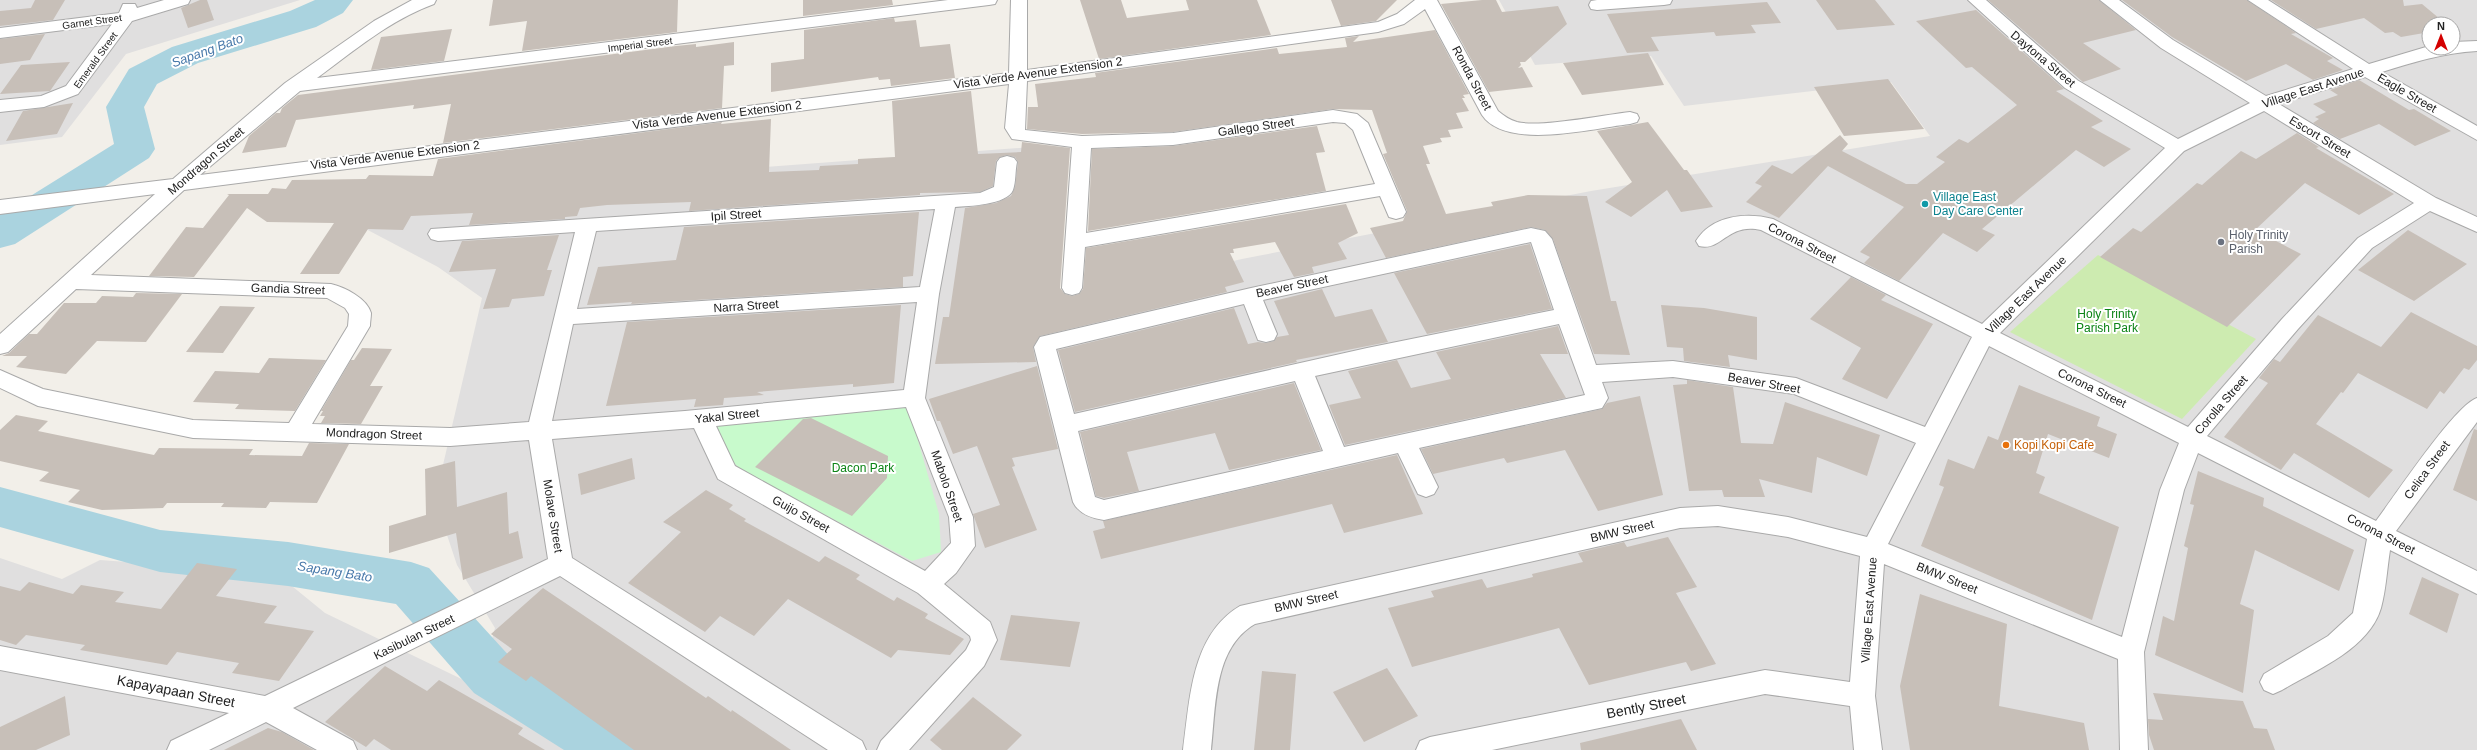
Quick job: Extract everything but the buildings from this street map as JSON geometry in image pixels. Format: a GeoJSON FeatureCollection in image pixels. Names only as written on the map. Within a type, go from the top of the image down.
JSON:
{"type":"FeatureCollection","features":[{"type":"Feature","properties":{"kind":"street","name":"Emerald Street"},"geometry":{"type":"LineString","coordinates":[[0,106],[44,101],[64,95],[77,86],[126,17],[133,0]]}},
{"type":"Feature","properties":{"kind":"street","name":"Garnet Street"},"geometry":{"type":"LineString","coordinates":[[0,34],[126,17],[182,0]]}},
{"type":"Feature","properties":{"kind":"street","name":"Mondragon Street"},"geometry":{"type":"LineString","coordinates":[[0,346],[181,182],[291,87],[394,15],[428,0]]}},
{"type":"Feature","properties":{"kind":"street","name":"Imperial Street"},"geometry":{"type":"LineString","coordinates":[[291,87],[989,0]]}},
{"type":"Feature","properties":{"kind":"street","name":"Gallego Street"},"geometry":{"type":"LineString","coordinates":[[1019,0],[1018,77],[1014,132],[1026,137],[1082,142],[1173,139],[1342,117],[1350,118],[1361,127],[1396,212]]}},
{"type":"Feature","properties":{"kind":"street","name":"Vista Verde Avenue Extension 2"},"geometry":{"type":"LineString","coordinates":[[7,206],[181,182],[1018,77],[1378,27],[1393,24],[1408,16],[1425,0]]}},
{"type":"Feature","properties":{"kind":"street","name":"Ronda Street"},"geometry":{"type":"LineString","coordinates":[[1429,0],[1491,115],[1499,121],[1520,129],[1534,130],[1630,118]]}},
{"type":"Feature","properties":{"kind":"street"},"geometry":{"type":"LineString","coordinates":[[1597,5],[1664,0]]}},
{"type":"Feature","properties":{"kind":"street","name":"Daytona Street"},"geometry":{"type":"LineString","coordinates":[[1976,0],[2071,84],[2177,147]]}},
{"type":"Feature","properties":{"kind":"street","name":"Escort Street"},"geometry":{"type":"LineString","coordinates":[[2108,0],[2167,44],[2429,203],[2477,225]]}},
{"type":"Feature","properties":{"kind":"street","name":"Eagle Street"},"geometry":{"type":"LineString","coordinates":[[2256,0],[2366,70],[2477,134]]}},
{"type":"Feature","properties":{"kind":"street"},"geometry":{"type":"LineString","coordinates":[[2461,47],[2477,46]]}},
{"type":"Feature","properties":{"kind":"street","name":"Village East Avenue"},"geometry":{"type":"LineString","coordinates":[[1868,750],[1862,696],[1873,549],[1984,335],[2177,147],[2264,103],[2421,54]]}},
{"type":"Feature","properties":{"kind":"street"},"geometry":{"type":"LineString","coordinates":[[1072,288],[1082,142]]}},
{"type":"Feature","properties":{"kind":"street","name":"Ipil Street"},"geometry":{"type":"LineString","coordinates":[[438,234],[981,199],[997,194],[1003,190],[1007,162]]}},
{"type":"Feature","properties":{"kind":"street"},"geometry":{"type":"LineString","coordinates":[[1074,242],[1387,188]]}},
{"type":"Feature","properties":{"kind":"street"},"geometry":{"type":"LineString","coordinates":[[914,398],[929,294],[946,201]]}},
{"type":"Feature","properties":{"kind":"street","name":"Corolla Street"},"geometry":{"type":"LineString","coordinates":[[2134,750],[2131,652],[2172,490],[2192,438],[2290,324],[2365,243],[2429,203]]}},
{"type":"Feature","properties":{"kind":"street","name":"Corona Street"},"geometry":{"type":"LineString","coordinates":[[1706,241],[1732,222],[1746,220],[1766,224],[2477,583]]}},
{"type":"Feature","properties":{"kind":"street","name":"Molave Street"},"geometry":{"type":"LineString","coordinates":[[587,225],[564,317],[539,430],[561,564],[852,750]]}},
{"type":"Feature","properties":{"kind":"street","name":"Beaver Street"},"geometry":{"type":"LineString","coordinates":[[1534,235],[1542,239],[1566,315],[1597,398],[1592,403],[1405,442],[1104,510],[1095,509],[1086,502],[1064,425],[1045,347],[1048,343],[1251,295],[1534,235]]}},
{"type":"Feature","properties":{"kind":"street","name":"Gandia Street"},"geometry":{"type":"LineString","coordinates":[[72,282],[331,291],[339,293],[360,312],[359,326],[296,431]]}},
{"type":"Feature","properties":{"kind":"street","name":"Narra Street"},"geometry":{"type":"LineString","coordinates":[[564,317],[929,294]]}},
{"type":"Feature","properties":{"kind":"street"},"geometry":{"type":"LineString","coordinates":[[1251,295],[1266,334]]}},
{"type":"Feature","properties":{"kind":"street"},"geometry":{"type":"LineString","coordinates":[[1064,425],[1302,371],[1566,315]]}},
{"type":"Feature","properties":{"kind":"street","name":"Beaver Street"},"geometry":{"type":"LineString","coordinates":[[1589,374],[1673,369],[1796,386],[1931,439]]}},
{"type":"Feature","properties":{"kind":"street"},"geometry":{"type":"LineString","coordinates":[[1302,371],[1337,457]]}},
{"type":"Feature","properties":{"kind":"street","name":"Mondragon Street"},"geometry":{"type":"LineString","coordinates":[[0,378],[38,397],[194,429],[450,437],[539,430]]}},
{"type":"Feature","properties":{"kind":"street","name":"Yakal Street"},"geometry":{"type":"LineString","coordinates":[[539,430],[701,418],[914,398]]}},
{"type":"Feature","properties":{"kind":"street","name":"Mabolo Street"},"geometry":{"type":"LineString","coordinates":[[914,398],[962,517],[963,546],[947,566],[927,585]]}},
{"type":"Feature","properties":{"kind":"street","name":"Celica Street"},"geometry":{"type":"LineString","coordinates":[[2380,534],[2469,428],[2477,407]]}},
{"type":"Feature","properties":{"kind":"street","name":"Guijo Street"},"geometry":{"type":"LineString","coordinates":[[701,418],[726,472],[927,585]]}},
{"type":"Feature","properties":{"kind":"street"},"geometry":{"type":"LineString","coordinates":[[1405,442],[1426,487]]}},
{"type":"Feature","properties":{"kind":"street","name":"BMW Street"},"geometry":{"type":"LineString","coordinates":[[1197,750],[1210,667],[1220,642],[1232,625],[1249,614],[1680,518],[1718,516],[1788,527],[1873,549],[2131,652]]}},
{"type":"Feature","properties":{"kind":"street"},"geometry":{"type":"LineString","coordinates":[[2273,682],[2337,644],[2362,621],[2368,608],[2380,534]]}},
{"type":"Feature","properties":{"kind":"street","name":"Kasibulan Street"},"geometry":{"type":"LineString","coordinates":[[181,750],[561,564]]}},
{"type":"Feature","properties":{"kind":"street"},"geometry":{"type":"LineString","coordinates":[[891,750],[975,658],[984,640],[981,630],[927,585]]}},
{"type":"Feature","properties":{"kind":"street","name":"Kapayapaan Street"},"geometry":{"type":"LineString","coordinates":[[0,658],[267,708],[343,750]]}},
{"type":"Feature","properties":{"kind":"street","name":"Bently Street"},"geometry":{"type":"LineString","coordinates":[[1430,750],[1765,682],[1862,696]]}},
{"type":"Feature","properties":{"kind":"shaded area"},"geometry":{"type":"Polygon","coordinates":[[[0,0],[300,0],[126,54],[62,137],[0,145],[0,0]]]}},
{"type":"Feature","properties":{"kind":"shaded area"},"geometry":{"type":"Polygon","coordinates":[[[1499,0],[2477,0],[2477,750],[649,750],[486,661],[495,628],[457,565],[435,499],[482,298],[438,267],[362,227],[381,196],[1032,147],[997,314],[1242,259],[1591,191],[1930,136],[1891,82],[1684,106],[1651,56],[1535,65],[1499,0]]]}},
{"type":"Feature","properties":{"kind":"shaded area"},"geometry":{"type":"Polygon","coordinates":[[[0,558],[62,579],[100,560],[276,573],[325,613],[476,686],[577,750],[0,750],[0,558]]]}},
{"type":"Feature","properties":{"kind":"green space","name":"Holy Trinity Parish Park"},"geometry":{"type":"Polygon","coordinates":[[[2098,255],[2256,339],[2182,419],[2010,332],[2098,255]]]}},
{"type":"Feature","properties":{"kind":"green space","name":"Dacon Park"},"geometry":{"type":"Polygon","coordinates":[[[907,402],[939,514],[941,552],[912,561],[741,470],[731,460],[714,424],[907,402]]]}},
{"type":"Feature","properties":{"kind":"waterway","name":"Sapang Bato"},"geometry":{"type":"LineString","coordinates":[[0,234],[135,149],[125,107],[142,77],[185,55],[303,19],[331,6],[335,0]]}},
{"type":"Feature","properties":{"kind":"waterway","name":"Sapang Bato"},"geometry":{"type":"LineString","coordinates":[[0,507],[160,551],[288,564],[411,584],[493,676],[614,750]]}},
{"type":"Feature","properties":{"kind":"place","name":"Village East Day Care Center"},"geometry":{"type":"Point","coordinates":[1925,204]}},
{"type":"Feature","properties":{"kind":"place","name":"Holy Trinity Parish"},"geometry":{"type":"Point","coordinates":[2221,242]}},
{"type":"Feature","properties":{"kind":"place","name":"Kopi Kopi Cafe"},"geometry":{"type":"Point","coordinates":[2006,445]}}]}
